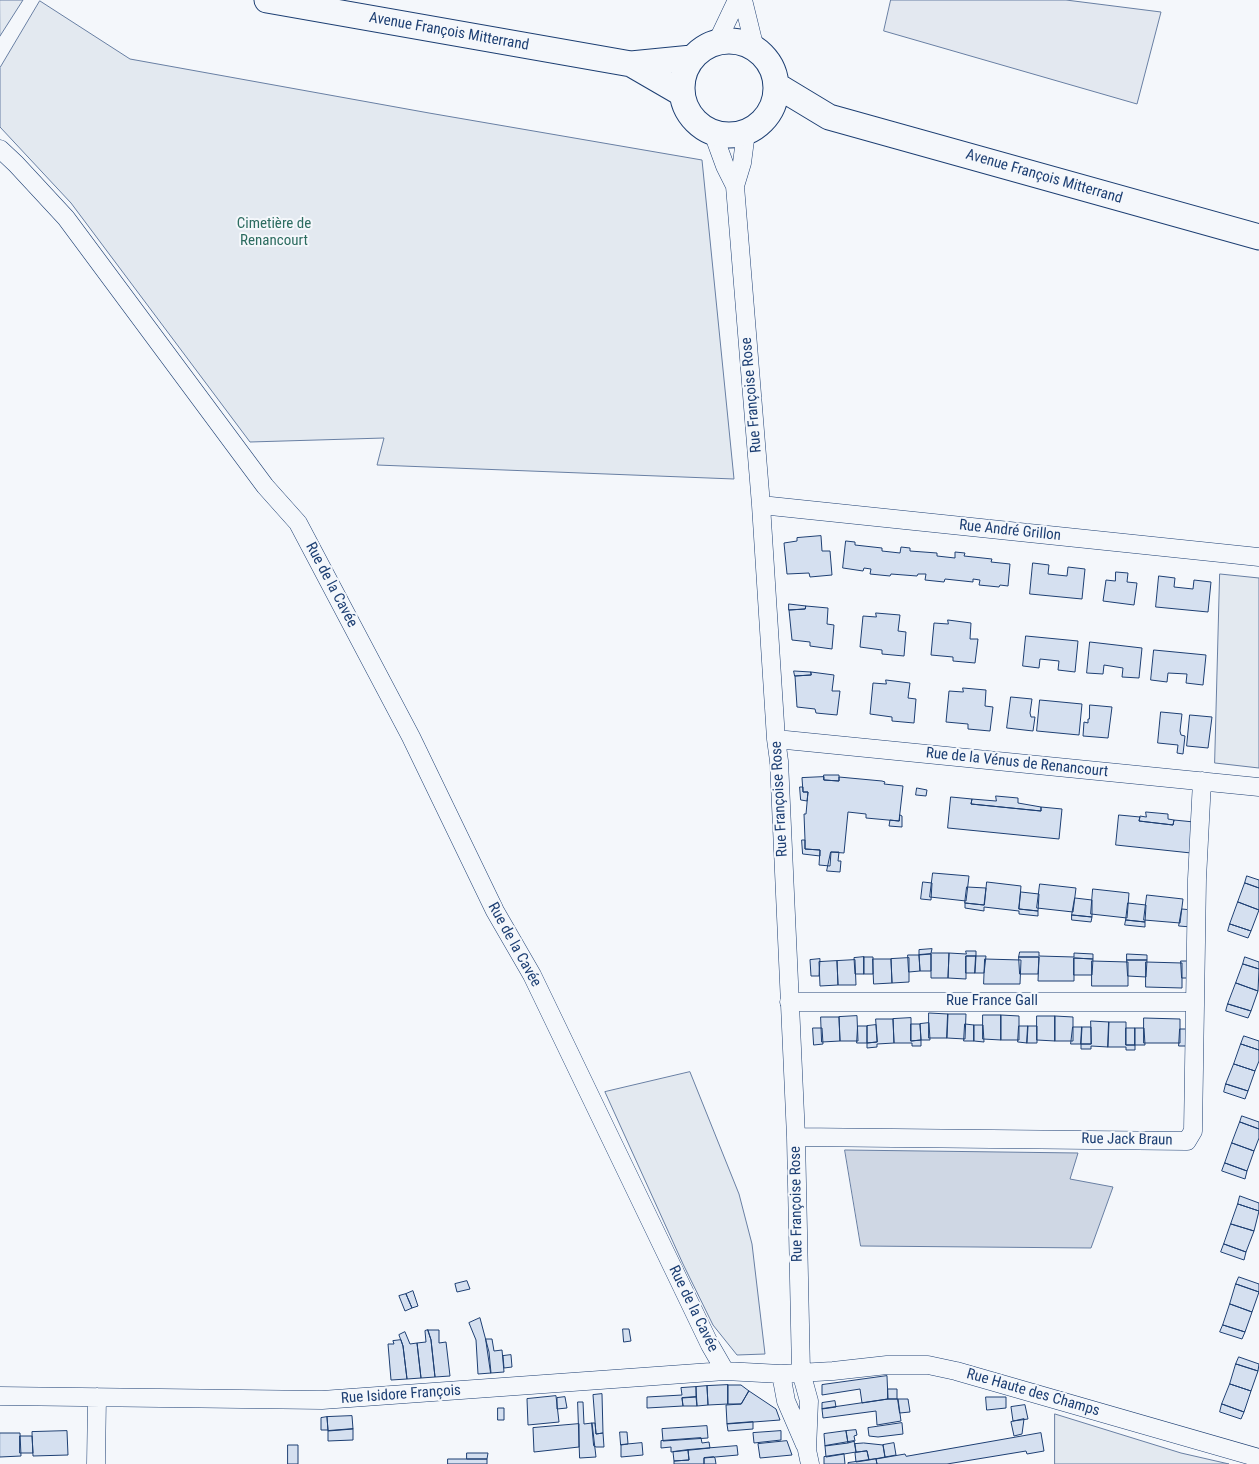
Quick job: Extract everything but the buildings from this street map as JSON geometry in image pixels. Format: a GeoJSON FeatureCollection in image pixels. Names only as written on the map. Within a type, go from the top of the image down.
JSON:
{"type":"FeatureCollection","features":[{"type":"Feature","properties":{"kind":"main road","name":"Avenue François Mitterrand"},"geometry":{"type":"LineString","coordinates":[[267,0],[631,64],[692,58]]}},
{"type":"Feature","properties":{"kind":"main road"},"geometry":{"type":"LineString","coordinates":[[737,41],[755,49],[762,54],[771,66],[776,85],[776,94],[772,108],[755,126],[737,135],[714,133],[694,121],[685,108],[681,93],[682,78],[687,65],[696,53],[708,45],[717,42],[737,41]]}},
{"type":"Feature","properties":{"kind":"main road","name":"Avenue François Mitterrand"},"geometry":{"type":"LineString","coordinates":[[631,64],[681,93]]}},
{"type":"Feature","properties":{"kind":"main road","name":"Avenue François Mitterrand"},"geometry":{"type":"LineString","coordinates":[[776,85],[829,117]]}},
{"type":"Feature","properties":{"kind":"main road","name":"Avenue François Mitterrand"},"geometry":{"type":"LineString","coordinates":[[755,126],[798,116],[829,117],[1259,237]]}},
{"type":"Feature","properties":{"kind":"street"},"geometry":{"type":"LineString","coordinates":[[717,42],[737,0]]}},
{"type":"Feature","properties":{"kind":"street"},"geometry":{"type":"LineString","coordinates":[[743,0],[755,49]]}},
{"type":"Feature","properties":{"kind":"street"},"geometry":{"type":"LineString","coordinates":[[735,186],[755,126]]}},
{"type":"Feature","properties":{"kind":"street"},"geometry":{"type":"LineString","coordinates":[[714,133],[725,166],[735,186]]}},
{"type":"Feature","properties":{"kind":"street","name":"Rue de la Cavée"},"geometry":{"type":"LineString","coordinates":[[0,149],[66,218],[265,486],[298,522],[411,737],[495,911],[532,975],[710,1345],[725,1371]]}},
{"type":"Feature","properties":{"kind":"street","name":"Rue Françoise Rose"},"geometry":{"type":"LineString","coordinates":[[735,186],[761,505],[779,761],[796,1137],[801,1372],[809,1401],[808,1457]]}},
{"type":"Feature","properties":{"kind":"street","name":"Rue André Grillon"},"geometry":{"type":"LineString","coordinates":[[761,505],[1259,557]]}},
{"type":"Feature","properties":{"kind":"street","name":"Rue de la Vénus de Renancourt"},"geometry":{"type":"LineString","coordinates":[[776,739],[1259,788]]}},
{"type":"Feature","properties":{"kind":"street","name":"Rue Jack Braun"},"geometry":{"type":"LineString","coordinates":[[796,1137],[1187,1141],[1193,1131],[1194,1002],[1202,781]]}},
{"type":"Feature","properties":{"kind":"street","name":"Rue France Gall"},"geometry":{"type":"LineString","coordinates":[[790,1002],[1194,1002]]}},
{"type":"Feature","properties":{"kind":"street","name":"Rue Haute des Champs"},"geometry":{"type":"LineString","coordinates":[[801,1372],[833,1371],[887,1365],[928,1365],[1259,1458]]}},
{"type":"Feature","properties":{"kind":"street","name":"Rue Isidore François"},"geometry":{"type":"LineString","coordinates":[[0,1396],[322,1400],[725,1371],[781,1374],[801,1372]]}},
{"type":"Feature","properties":{"kind":"street"},"geometry":{"type":"LineString","coordinates":[[781,1374],[786,1401],[808,1457]]}},
{"type":"Feature","properties":{"kind":"street"},"geometry":{"type":"LineString","coordinates":[[96,1464],[97,1397]]}},
{"type":"Feature","properties":{"kind":"green space"},"geometry":{"type":"Polygon","coordinates":[[[0,0],[23,0],[0,36],[0,0]]]}},
{"type":"Feature","properties":{"kind":"green space","name":"Cimetière de Renancourt"},"geometry":{"type":"Polygon","coordinates":[[[40,1],[130,59],[702,160],[734,479],[377,465],[384,438],[250,442],[71,203],[0,127],[0,68],[40,1]]]}},
{"type":"Feature","properties":{"kind":"green space"},"geometry":{"type":"Polygon","coordinates":[[[1220,574],[1259,578],[1259,768],[1215,763],[1220,574]]]}},
{"type":"Feature","properties":{"kind":"green space"},"geometry":{"type":"Polygon","coordinates":[[[690,1072],[739,1194],[752,1244],[765,1354],[737,1355],[713,1325],[683,1264],[605,1092],[690,1072]]]}},
{"type":"Feature","properties":{"kind":"green space"},"geometry":{"type":"Polygon","coordinates":[[[1055,1414],[1181,1453],[1229,1464],[1055,1464],[1055,1414]]]}},
{"type":"Feature","properties":{"kind":"shaded area"},"geometry":{"type":"Polygon","coordinates":[[[891,0],[1066,0],[1161,12],[1137,104],[884,31],[891,0]]]}},
{"type":"Feature","properties":{"kind":"shaded area"},"geometry":{"type":"Polygon","coordinates":[[[845,1150],[1078,1153],[1070,1179],[1113,1187],[1091,1248],[861,1246],[845,1150]]]}}]}
